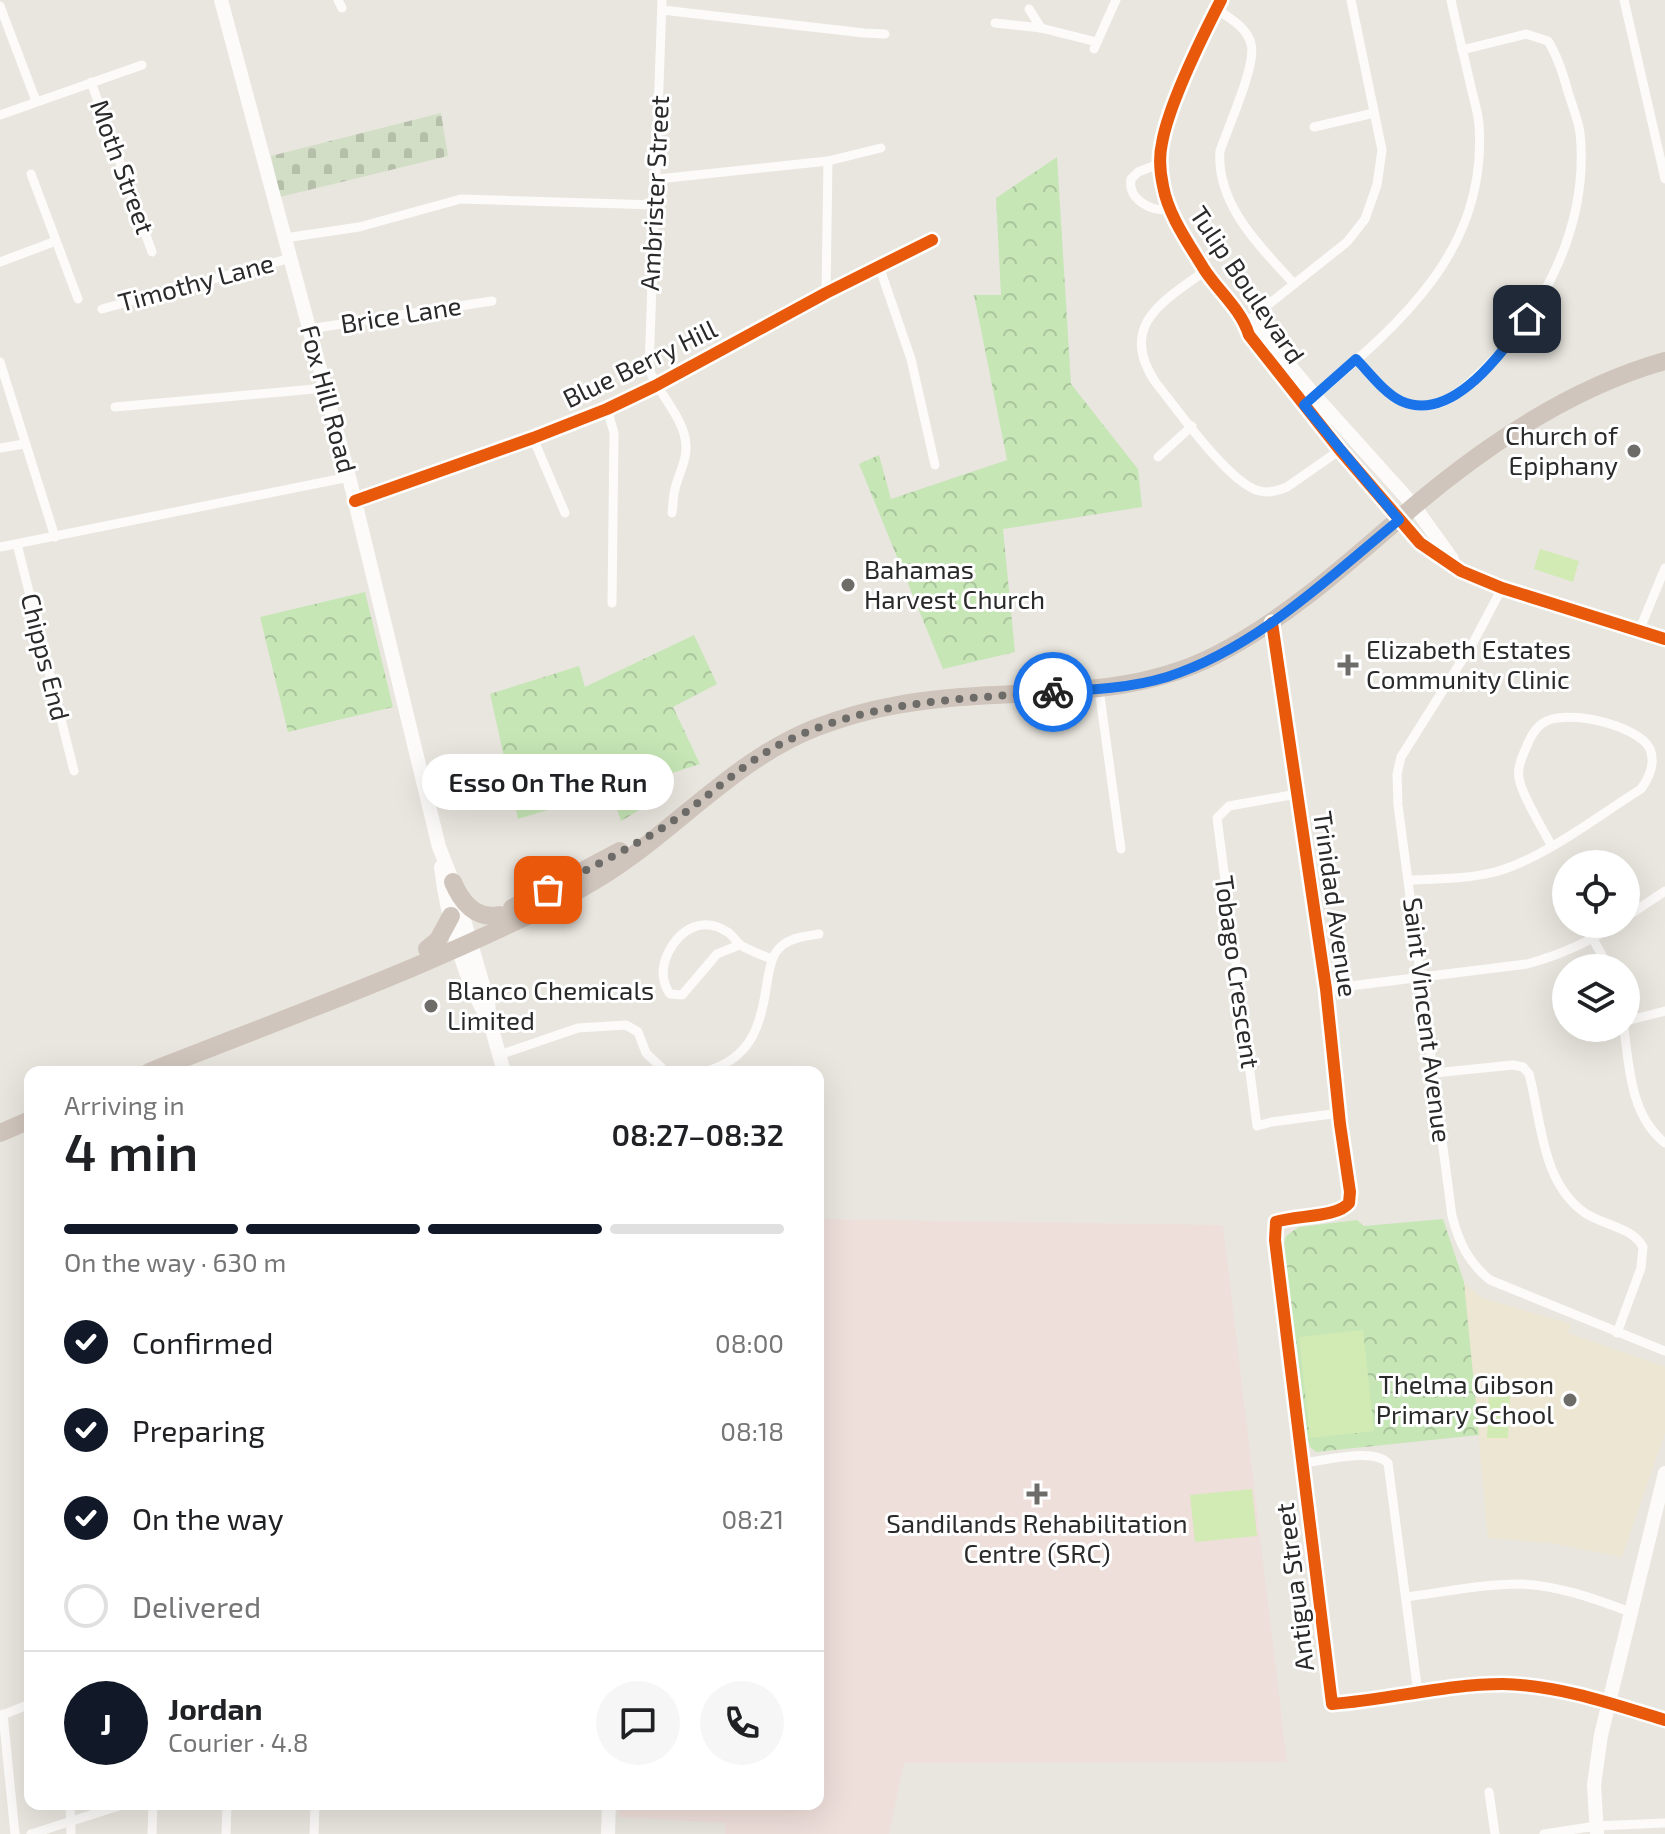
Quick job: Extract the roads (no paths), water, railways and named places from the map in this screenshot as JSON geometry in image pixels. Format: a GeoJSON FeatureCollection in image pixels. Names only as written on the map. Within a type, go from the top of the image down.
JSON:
{"type":"FeatureCollection","features":[{"type":"Feature","properties":{"kind":"highway"},"geometry":{"type":"LineString","coordinates":[[164,1066],[368,988],[463,940],[586,886],[620,864],[736,771],[770,750],[839,720],[900,704],[1099,689],[1167,677],[1220,653],[1272,623],[1486,451],[1554,408],[1633,370],[1665,361]]}},
{"type":"Feature","properties":{"kind":"highway"},"geometry":{"type":"LineString","coordinates":[[320,1004],[362,979],[427,949],[463,940],[499,915],[676,819]]}},
{"type":"Feature","properties":{"kind":"highway"},"geometry":{"type":"LineString","coordinates":[[453,882],[459,896],[472,910],[486,916],[499,915]]}},
{"type":"Feature","properties":{"kind":"highway"},"geometry":{"type":"LineString","coordinates":[[427,949],[438,940],[451,916]]}},
{"type":"Feature","properties":{"kind":"highway"},"geometry":{"type":"LineString","coordinates":[[0,1133],[24,1123]]}},
{"type":"Feature","properties":{"kind":"street","name":"Fox Hill Road"},"geometry":{"type":"LineString","coordinates":[[221,0],[349,477],[439,847],[443,885],[451,916],[463,940]]}},
{"type":"Feature","properties":{"kind":"street"},"geometry":{"type":"LineString","coordinates":[[995,23],[1041,28],[1096,45],[1116,0]]}},
{"type":"Feature","properties":{"kind":"street"},"geometry":{"type":"LineString","coordinates":[[1245,323],[1347,242],[1365,219],[1377,185],[1382,150],[1351,0]]}},
{"type":"Feature","properties":{"kind":"street"},"geometry":{"type":"LineString","coordinates":[[1310,401],[1427,291],[1447,261],[1461,230],[1480,168],[1479,122],[1451,0]]}},
{"type":"Feature","properties":{"kind":"street"},"geometry":{"type":"LineString","coordinates":[[1624,0],[1665,179]]}},
{"type":"Feature","properties":{"kind":"street"},"geometry":{"type":"LineString","coordinates":[[1219,4],[1241,27],[1252,45],[1252,64],[1220,151],[1224,188],[1234,211],[1294,284]]}},
{"type":"Feature","properties":{"kind":"street","name":"Tulip Boulevard"},"geometry":{"type":"LineString","coordinates":[[1219,4],[1173,106],[1162,143],[1163,187],[1170,209],[1205,271],[1245,323],[1259,329],[1340,450],[1420,543],[1461,571],[1502,588],[1665,639]]}},
{"type":"Feature","properties":{"kind":"street"},"geometry":{"type":"LineString","coordinates":[[662,5],[885,34]]}},
{"type":"Feature","properties":{"kind":"street","name":"Ambrister Street"},"geometry":{"type":"LineString","coordinates":[[655,386],[649,369],[650,304],[657,205],[662,5]]}},
{"type":"Feature","properties":{"kind":"street"},"geometry":{"type":"LineString","coordinates":[[1029,9],[1041,28]]}},
{"type":"Feature","properties":{"kind":"street"},"geometry":{"type":"LineString","coordinates":[[1,12],[36,101]]}},
{"type":"Feature","properties":{"kind":"street"},"geometry":{"type":"LineString","coordinates":[[1356,359],[1399,400],[1415,406],[1435,406],[1452,399],[1500,353],[1540,302],[1571,228],[1581,174],[1580,130],[1559,58],[1548,41],[1526,34],[1462,50]]}},
{"type":"Feature","properties":{"kind":"street"},"geometry":{"type":"LineString","coordinates":[[0,115],[142,65]]}},
{"type":"Feature","properties":{"kind":"street","name":"Moth Street"},"geometry":{"type":"LineString","coordinates":[[91,82],[152,252]]}},
{"type":"Feature","properties":{"kind":"street"},"geometry":{"type":"LineString","coordinates":[[1314,127],[1374,113]]}},
{"type":"Feature","properties":{"kind":"street"},"geometry":{"type":"LineString","coordinates":[[658,179],[828,161],[881,148]]}},
{"type":"Feature","properties":{"kind":"street"},"geometry":{"type":"LineString","coordinates":[[826,293],[828,161]]}},
{"type":"Feature","properties":{"kind":"street"},"geometry":{"type":"LineString","coordinates":[[1161,163],[1138,172],[1129,186],[1144,204],[1160,211],[1170,209]]}},
{"type":"Feature","properties":{"kind":"street"},"geometry":{"type":"LineString","coordinates":[[31,174],[78,299]]}},
{"type":"Feature","properties":{"kind":"street"},"geometry":{"type":"LineString","coordinates":[[285,238],[359,227],[461,199],[657,205]]}},
{"type":"Feature","properties":{"kind":"street","name":"Blue Berry Hill"},"geometry":{"type":"LineString","coordinates":[[355,501],[607,409],[932,240]]}},
{"type":"Feature","properties":{"kind":"street"},"geometry":{"type":"LineString","coordinates":[[0,262],[56,241]]}},
{"type":"Feature","properties":{"kind":"street","name":"Timothy Lane"},"geometry":{"type":"LineString","coordinates":[[102,309],[291,258]]}},
{"type":"Feature","properties":{"kind":"street"},"geometry":{"type":"LineString","coordinates":[[879,266],[911,359],[935,465]]}},
{"type":"Feature","properties":{"kind":"street"},"geometry":{"type":"LineString","coordinates":[[1205,271],[1154,310],[1141,339],[1148,372],[1228,469],[1258,491],[1278,491],[1287,487],[1340,450]]}},
{"type":"Feature","properties":{"kind":"street","name":"Brice Lane"},"geometry":{"type":"LineString","coordinates":[[309,329],[492,301]]}},
{"type":"Feature","properties":{"kind":"street"},"geometry":{"type":"LineString","coordinates":[[0,362],[55,537]]}},
{"type":"Feature","properties":{"kind":"street"},"geometry":{"type":"LineString","coordinates":[[655,386],[671,403],[687,445],[672,513]]}},
{"type":"Feature","properties":{"kind":"street"},"geometry":{"type":"LineString","coordinates":[[115,407],[325,388]]}},
{"type":"Feature","properties":{"kind":"street","name":"Tulip Boulevard"},"geometry":{"type":"LineString","coordinates":[[1310,401],[1414,506],[1461,571]]}},
{"type":"Feature","properties":{"kind":"street"},"geometry":{"type":"LineString","coordinates":[[607,409],[614,433],[612,603]]}},
{"type":"Feature","properties":{"kind":"street"},"geometry":{"type":"LineString","coordinates":[[1158,457],[1192,426]]}},
{"type":"Feature","properties":{"kind":"street"},"geometry":{"type":"LineString","coordinates":[[533,438],[565,513]]}},
{"type":"Feature","properties":{"kind":"street"},"geometry":{"type":"LineString","coordinates":[[0,448],[24,444]]}},
{"type":"Feature","properties":{"kind":"street"},"geometry":{"type":"LineString","coordinates":[[0,547],[349,477]]}},
{"type":"Feature","properties":{"kind":"street","name":"Chipps End"},"geometry":{"type":"LineString","coordinates":[[17,544],[74,771]]}},
{"type":"Feature","properties":{"kind":"street"},"geometry":{"type":"LineString","coordinates":[[1639,631],[1665,568]]}},
{"type":"Feature","properties":{"kind":"street","name":"Saint Vincent Avenue"},"geometry":{"type":"LineString","coordinates":[[1502,588],[1474,641],[1401,757],[1397,774],[1398,805],[1452,1216],[1460,1242],[1475,1267],[1490,1280],[1665,1351]]}},
{"type":"Feature","properties":{"kind":"street","name":"Trinidad Avenue"},"geometry":{"type":"LineString","coordinates":[[1272,623],[1326,989],[1350,1192],[1349,1203],[1343,1209],[1276,1222],[1275,1240],[1303,1463]]}},
{"type":"Feature","properties":{"kind":"street"},"geometry":{"type":"LineString","coordinates":[[1099,689],[1121,849]]}},
{"type":"Feature","properties":{"kind":"street"},"geometry":{"type":"LineString","coordinates":[[1408,880],[1464,878],[1493,872],[1514,865],[1551,845],[1641,789],[1650,777],[1652,760],[1650,748],[1641,738],[1623,729],[1571,716],[1553,718],[1540,724],[1520,760],[1519,779],[1551,845]]}},
{"type":"Feature","properties":{"kind":"street","name":"Tobago Crescent"},"geometry":{"type":"LineString","coordinates":[[1297,794],[1229,806],[1217,818],[1257,1126],[1340,1113]]}},
{"type":"Feature","properties":{"kind":"street","name":"Fox Hill Road"},"geometry":{"type":"LineString","coordinates":[[439,847],[453,882],[478,1006],[490,1022],[502,1066]]}},
{"type":"Feature","properties":{"kind":"street"},"geometry":{"type":"LineString","coordinates":[[1640,908],[1665,891]]}},
{"type":"Feature","properties":{"kind":"street"},"geometry":{"type":"LineString","coordinates":[[739,945],[717,954],[682,995],[670,994],[666,988],[663,964],[675,938],[684,930],[700,925],[719,928],[739,945],[771,959]]}},
{"type":"Feature","properties":{"kind":"street"},"geometry":{"type":"LineString","coordinates":[[718,1066],[733,1060],[746,1048],[756,1032],[771,959],[786,943],[819,934]]}},
{"type":"Feature","properties":{"kind":"street"},"geometry":{"type":"LineString","coordinates":[[1326,989],[1527,964],[1557,956],[1593,939],[1601,954]]}},
{"type":"Feature","properties":{"kind":"street"},"geometry":{"type":"LineString","coordinates":[[1640,1017],[1665,1011]]}},
{"type":"Feature","properties":{"kind":"street"},"geometry":{"type":"LineString","coordinates":[[499,1055],[578,1028],[626,1025],[638,1032],[646,1053],[660,1066]]}},
{"type":"Feature","properties":{"kind":"street"},"geometry":{"type":"LineString","coordinates":[[1626,1042],[1629,1070],[1640,1110],[1648,1125],[1665,1143]]}},
{"type":"Feature","properties":{"kind":"street"},"geometry":{"type":"LineString","coordinates":[[1434,1073],[1513,1065],[1523,1067],[1529,1074],[1548,1158],[1561,1191],[1589,1216],[1635,1237],[1643,1247],[1641,1268],[1617,1333]]}},
{"type":"Feature","properties":{"kind":"street"},"geometry":{"type":"LineString","coordinates":[[1303,1463],[1372,1455],[1388,1463],[1418,1693]]}},
{"type":"Feature","properties":{"kind":"street","name":"Antigua Street"},"geometry":{"type":"LineString","coordinates":[[1303,1463],[1332,1704],[1502,1684],[1609,1702],[1665,1720]]}},
{"type":"Feature","properties":{"kind":"street"},"geometry":{"type":"LineString","coordinates":[[1597,1830],[1595,1770],[1665,1473]]}},
{"type":"Feature","properties":{"kind":"street"},"geometry":{"type":"LineString","coordinates":[[1407,1597],[1523,1584],[1592,1598],[1630,1612]]}},
{"type":"Feature","properties":{"kind":"street"},"geometry":{"type":"LineString","coordinates":[[15,1834],[2,1715],[24,1706]]}},
{"type":"Feature","properties":{"kind":"street"},"geometry":{"type":"LineString","coordinates":[[1489,1792],[1495,1834]]}},
{"type":"Feature","properties":{"kind":"street"},"geometry":{"type":"LineString","coordinates":[[70,1810],[71,1834]]}},
{"type":"Feature","properties":{"kind":"street"},"geometry":{"type":"LineString","coordinates":[[31,1834],[107,1810]]}},
{"type":"Feature","properties":{"kind":"street"},"geometry":{"type":"LineString","coordinates":[[152,1834],[153,1810]]}},
{"type":"Feature","properties":{"kind":"street"},"geometry":{"type":"LineString","coordinates":[[226,1834],[227,1810]]}},
{"type":"Feature","properties":{"kind":"street"},"geometry":{"type":"LineString","coordinates":[[314,1834],[315,1810]]}},
{"type":"Feature","properties":{"kind":"street"},"geometry":{"type":"LineString","coordinates":[[608,1834],[609,1810]]}},
{"type":"Feature","properties":{"kind":"street"},"geometry":{"type":"LineString","coordinates":[[1544,1834],[1665,1823]]}},
{"type":"Feature","properties":{"kind":"place","name":"Church of Epiphany"},"geometry":{"type":"Point","coordinates":[1634,451]}},
{"type":"Feature","properties":{"kind":"place","name":"Bahamas Harvest Church"},"geometry":{"type":"Point","coordinates":[848,585]}},
{"type":"Feature","properties":{"kind":"place","name":"Elizabeth Estates Community Clinic"},"geometry":{"type":"Point","coordinates":[1348,665]}},
{"type":"Feature","properties":{"kind":"place","name":"Esso On The Run"},"geometry":{"type":"Point","coordinates":[548,890]}},
{"type":"Feature","properties":{"kind":"place","name":"Blanco Chemicals Limited"},"geometry":{"type":"Point","coordinates":[431,1006]}},
{"type":"Feature","properties":{"kind":"place","name":"Thelma Gibson Primary School"},"geometry":{"type":"Point","coordinates":[1570,1400]}},
{"type":"Feature","properties":{"kind":"place","name":"Sandilands Rehabilitation Centre (SRC)"},"geometry":{"type":"Point","coordinates":[1037,1494]}}]}
